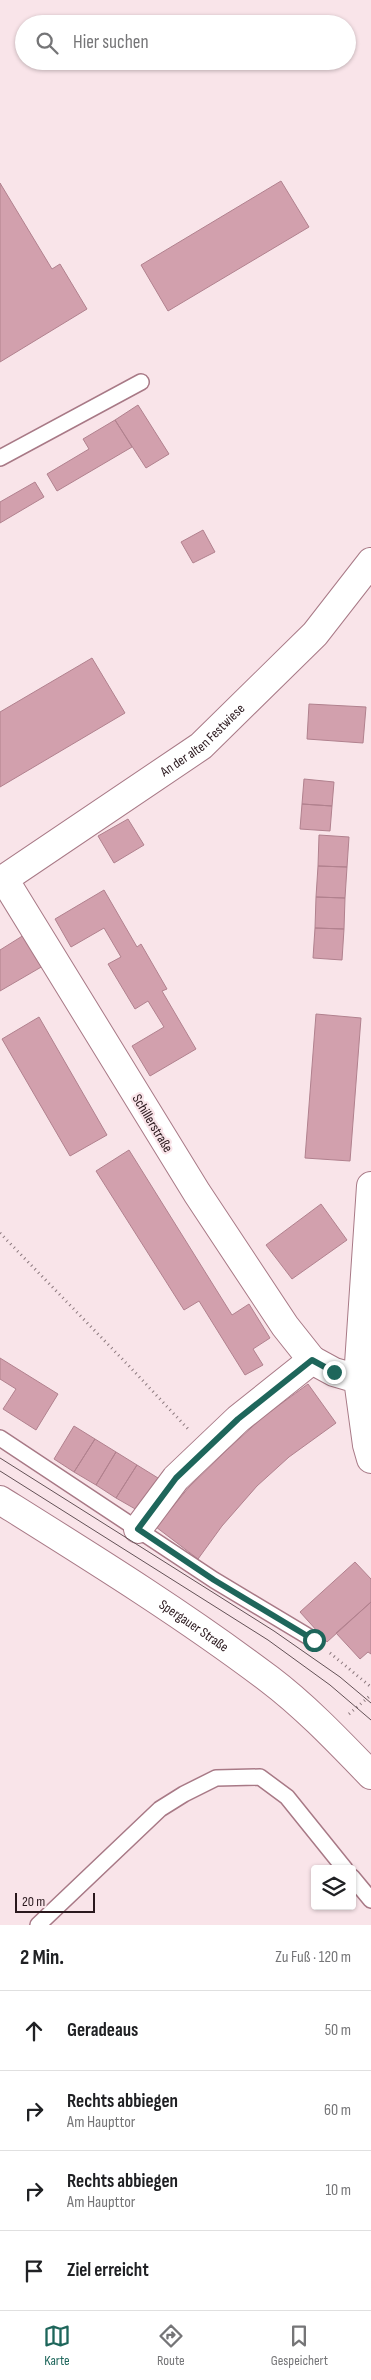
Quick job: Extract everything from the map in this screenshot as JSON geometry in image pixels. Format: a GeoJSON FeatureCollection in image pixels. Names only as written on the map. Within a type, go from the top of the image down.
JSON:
{"type":"FeatureCollection","features":[{"type":"Feature","properties":{"kind":"street","name":"An der alten Festwiese"},"geometry":{"type":"LineString","coordinates":[[2,880],[201,746],[314,634],[371,562]]}},
{"type":"Feature","properties":{"kind":"street","name":"Schillerstraße"},"geometry":{"type":"LineString","coordinates":[[2,880],[197,1193],[285,1326],[312,1360]]}},
{"type":"Feature","properties":{"kind":"street"},"geometry":{"type":"LineString","coordinates":[[371,1186],[358,1379],[367,1445],[371,1459]]}},
{"type":"Feature","properties":{"kind":"street"},"geometry":{"type":"LineString","coordinates":[[138,1529],[176,1478],[238,1419],[312,1360],[334,1372],[358,1379]]}},
{"type":"Feature","properties":{"kind":"street","name":"Spergauer Straße"},"geometry":{"type":"LineString","coordinates":[[0,1500],[83,1552],[270,1680],[333,1735],[371,1775]]}},
{"type":"Feature","properties":{"kind":"lane"},"geometry":{"type":"LineString","coordinates":[[0,458],[141,382]]}},
{"type":"Feature","properties":{"kind":"lane"},"geometry":{"type":"LineString","coordinates":[[0,1438],[214,1580],[314,1640]]}},
{"type":"Feature","properties":{"kind":"lane"},"geometry":{"type":"LineString","coordinates":[[38,1925],[160,1809],[216,1778],[260,1777],[287,1797],[342,1865]]}},
{"type":"Feature","properties":{"kind":"lane"},"geometry":{"type":"LineString","coordinates":[[356,1882],[371,1900]]}},
{"type":"Feature","properties":{"kind":"path"},"geometry":{"type":"LineString","coordinates":[[0,1233],[130,1367],[206,1449]]}},
{"type":"Feature","properties":{"kind":"path"},"geometry":{"type":"LineString","coordinates":[[314,1640],[371,1687]]}},
{"type":"Feature","properties":{"kind":"building"},"geometry":{"type":"Polygon","coordinates":[[[281,181],[309,227],[168,311],[141,265],[281,181]]]}},
{"type":"Feature","properties":{"kind":"building"},"geometry":{"type":"Polygon","coordinates":[[[0,183],[52,269],[60,264],[87,309],[0,362],[0,183]]]}},
{"type":"Feature","properties":{"kind":"building"},"geometry":{"type":"Polygon","coordinates":[[[138,405],[169,454],[146,468],[115,420],[138,405]]]}},
{"type":"Feature","properties":{"kind":"building"},"geometry":{"type":"Polygon","coordinates":[[[115,420],[132,447],[57,491],[47,474],[89,449],[83,439],[115,420]]]}},
{"type":"Feature","properties":{"kind":"building"},"geometry":{"type":"Polygon","coordinates":[[[35,482],[44,497],[0,523],[0,502],[35,482]]]}},
{"type":"Feature","properties":{"kind":"building"},"geometry":{"type":"Polygon","coordinates":[[[203,530],[215,552],[193,563],[181,542],[203,530]]]}},
{"type":"Feature","properties":{"kind":"building"},"geometry":{"type":"Polygon","coordinates":[[[92,658],[125,713],[0,787],[0,712],[92,658]]]}},
{"type":"Feature","properties":{"kind":"building"},"geometry":{"type":"Polygon","coordinates":[[[309,704],[366,707],[363,743],[307,739],[309,704]]]}},
{"type":"Feature","properties":{"kind":"building"},"geometry":{"type":"Polygon","coordinates":[[[304,779],[334,782],[332,806],[302,804],[304,779]]]}},
{"type":"Feature","properties":{"kind":"building"},"geometry":{"type":"Polygon","coordinates":[[[302,804],[332,806],[330,831],[300,829],[302,804]]]}},
{"type":"Feature","properties":{"kind":"building"},"geometry":{"type":"Polygon","coordinates":[[[128,819],[144,845],[114,863],[98,836],[128,819]]]}},
{"type":"Feature","properties":{"kind":"building"},"geometry":{"type":"Polygon","coordinates":[[[319,835],[349,837],[347,867],[318,866],[319,835]]]}},
{"type":"Feature","properties":{"kind":"building"},"geometry":{"type":"Polygon","coordinates":[[[318,866],[347,867],[345,898],[316,897],[318,866]]]}},
{"type":"Feature","properties":{"kind":"building"},"geometry":{"type":"Polygon","coordinates":[[[104,890],[137,947],[141,944],[167,989],[162,991],[196,1049],[150,1076],[132,1046],[164,1027],[148,1001],[135,1009],[108,964],[121,957],[104,928],[71,947],[55,919],[104,890]]]}},
{"type":"Feature","properties":{"kind":"building"},"geometry":{"type":"Polygon","coordinates":[[[316,897],[345,898],[344,929],[315,928],[316,897]]]}},
{"type":"Feature","properties":{"kind":"building"},"geometry":{"type":"Polygon","coordinates":[[[315,928],[344,929],[342,960],[313,958],[315,928]]]}},
{"type":"Feature","properties":{"kind":"building"},"geometry":{"type":"Polygon","coordinates":[[[24,935],[43,966],[0,991],[0,950],[24,935]]]}},
{"type":"Feature","properties":{"kind":"building"},"geometry":{"type":"Polygon","coordinates":[[[316,1014],[361,1018],[350,1161],[305,1158],[316,1014]]]}},
{"type":"Feature","properties":{"kind":"building"},"geometry":{"type":"Polygon","coordinates":[[[39,1017],[107,1135],[70,1156],[2,1039],[39,1017]]]}},
{"type":"Feature","properties":{"kind":"building"},"geometry":{"type":"Polygon","coordinates":[[[129,1150],[232,1315],[249,1304],[270,1338],[253,1349],[263,1365],[245,1375],[199,1301],[184,1310],[96,1171],[129,1150]]]}},
{"type":"Feature","properties":{"kind":"building"},"geometry":{"type":"Polygon","coordinates":[[[321,1204],[347,1240],[292,1279],[266,1245],[321,1204]]]}},
{"type":"Feature","properties":{"kind":"building"},"geometry":{"type":"Polygon","coordinates":[[[0,1358],[58,1394],[36,1430],[3,1409],[16,1389],[0,1379],[0,1358]]]}},
{"type":"Feature","properties":{"kind":"building"},"geometry":{"type":"Polygon","coordinates":[[[308,1384],[336,1423],[289,1457],[257,1486],[222,1526],[198,1559],[156,1527],[189,1487],[228,1449],[263,1417],[308,1384]]]}},
{"type":"Feature","properties":{"kind":"building"},"geometry":{"type":"Polygon","coordinates":[[[74,1426],[95,1439],[74,1472],[54,1459],[74,1426]]]}},
{"type":"Feature","properties":{"kind":"building"},"geometry":{"type":"Polygon","coordinates":[[[95,1439],[116,1452],[96,1485],[74,1472],[95,1439]]]}},
{"type":"Feature","properties":{"kind":"building"},"geometry":{"type":"Polygon","coordinates":[[[116,1452],[137,1465],[116,1498],[96,1485],[116,1452]]]}},
{"type":"Feature","properties":{"kind":"building"},"geometry":{"type":"Polygon","coordinates":[[[137,1465],[158,1478],[137,1510],[116,1498],[137,1465]]]}},
{"type":"Feature","properties":{"kind":"building"},"geometry":{"type":"Polygon","coordinates":[[[355,1562],[371,1579],[371,1602],[327,1642],[300,1612],[355,1562]]]}},
{"type":"Feature","properties":{"kind":"building"},"geometry":{"type":"Polygon","coordinates":[[[371,1602],[371,1654],[368,1652],[360,1659],[336,1633],[371,1602]]]}},
{"type":"Feature","properties":{"kind":"tram line"},"geometry":{"type":"LineString","coordinates":[[0,1458],[274,1631],[340,1677],[371,1703]]}},
{"type":"Feature","properties":{"kind":"tram line"},"geometry":{"type":"LineString","coordinates":[[0,1471],[268,1640],[330,1685],[371,1720]]}},
{"type":"Feature","properties":{"kind":"route"},"geometry":{"type":"LineString","coordinates":[[314,1640],[214,1580],[138,1529],[176,1478],[238,1419],[312,1360],[334,1372]]}}]}
